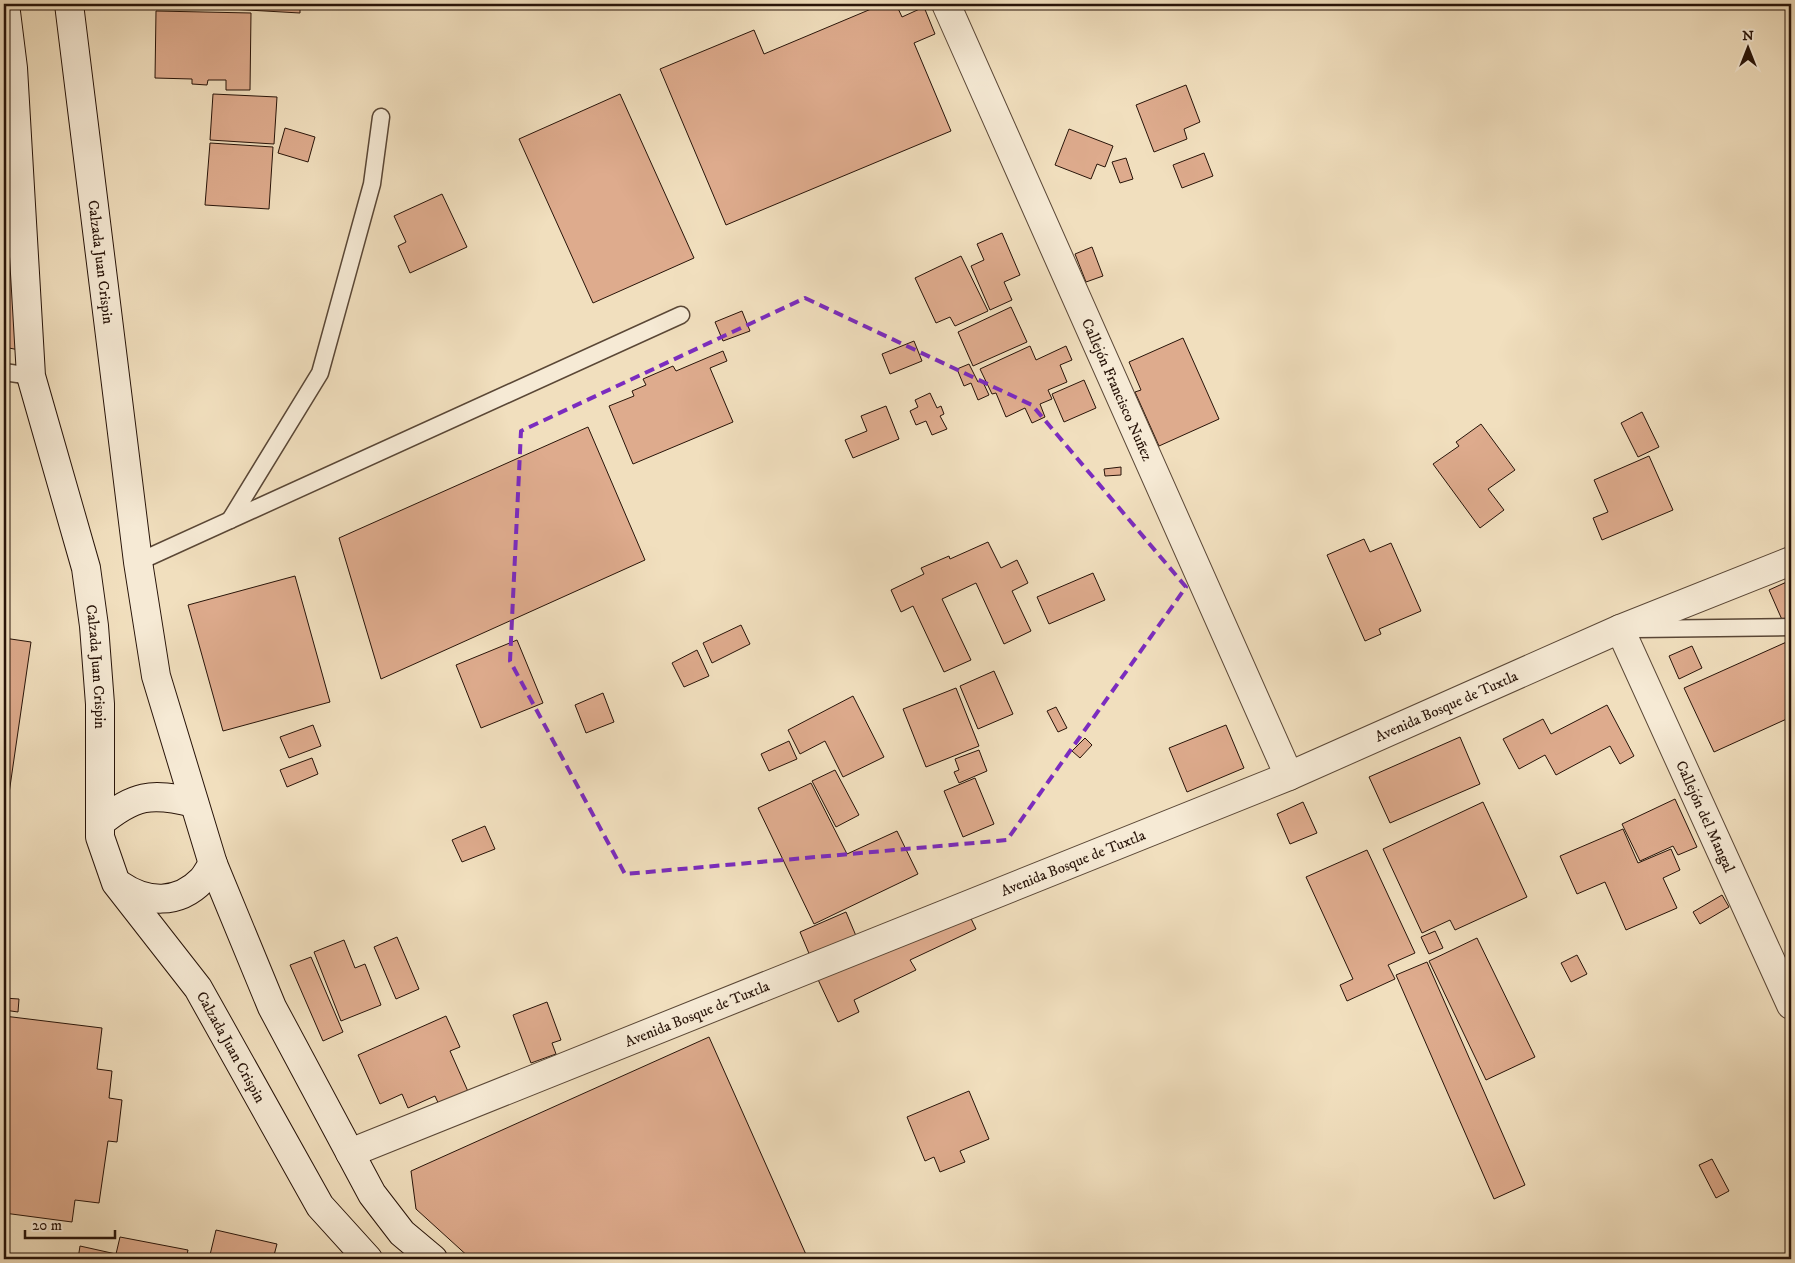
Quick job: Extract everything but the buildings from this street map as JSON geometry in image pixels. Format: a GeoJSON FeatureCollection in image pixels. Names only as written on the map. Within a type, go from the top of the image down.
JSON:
{"type":"FeatureCollection","features":[{"type":"Feature","properties":{"kind":"main road","name":"Calzada Juan Crispin"},"geometry":{"type":"LineString","coordinates":[[5,4],[31,376],[86,568],[94,626],[100,704],[100,837],[116,883],[198,988],[320,1206],[368,1259]]}},
{"type":"Feature","properties":{"kind":"main road","name":"Calzada Juan Crispin"},"geometry":{"type":"LineString","coordinates":[[69,4],[138,562],[156,676],[213,864],[272,1007],[372,1194],[402,1233],[433,1259]]}},
{"type":"Feature","properties":{"kind":"main road","name":"Callejón Francisco Nuñez"},"geometry":{"type":"LineString","coordinates":[[946,4],[1289,776]]}},
{"type":"Feature","properties":{"kind":"main road","name":"Avenida Bosque de Tuxtla"},"geometry":{"type":"LineString","coordinates":[[350,1153],[1289,776],[1620,630],[1791,561]]}},
{"type":"Feature","properties":{"kind":"main road","name":"Callejón del Mangal"},"geometry":{"type":"LineString","coordinates":[[1620,630],[1791,1005]]}},
{"type":"Feature","properties":{"kind":"main road"},"geometry":{"type":"LineString","coordinates":[[100,823],[120,807],[143,798],[169,796],[194,803]]}},
{"type":"Feature","properties":{"kind":"main road"},"geometry":{"type":"LineString","coordinates":[[116,883],[132,894],[150,899],[169,898],[187,892],[202,880],[213,864]]}},
{"type":"Feature","properties":{"kind":"lane"},"geometry":{"type":"LineString","coordinates":[[230,520],[320,373],[372,184],[381,117]]}},
{"type":"Feature","properties":{"kind":"lane"},"geometry":{"type":"LineString","coordinates":[[138,562],[681,315]]}},
{"type":"Feature","properties":{"kind":"lane"},"geometry":{"type":"LineString","coordinates":[[4,372],[31,376]]}},
{"type":"Feature","properties":{"kind":"lane"},"geometry":{"type":"LineString","coordinates":[[1620,630],[1791,627]]}},
{"type":"Feature","properties":{"kind":"highlighted area"},"geometry":{"type":"Polygon","coordinates":[[[805,298],[1032,405],[1186,587],[1007,840],[625,874],[510,661],[521,431],[805,298]]]}}]}
